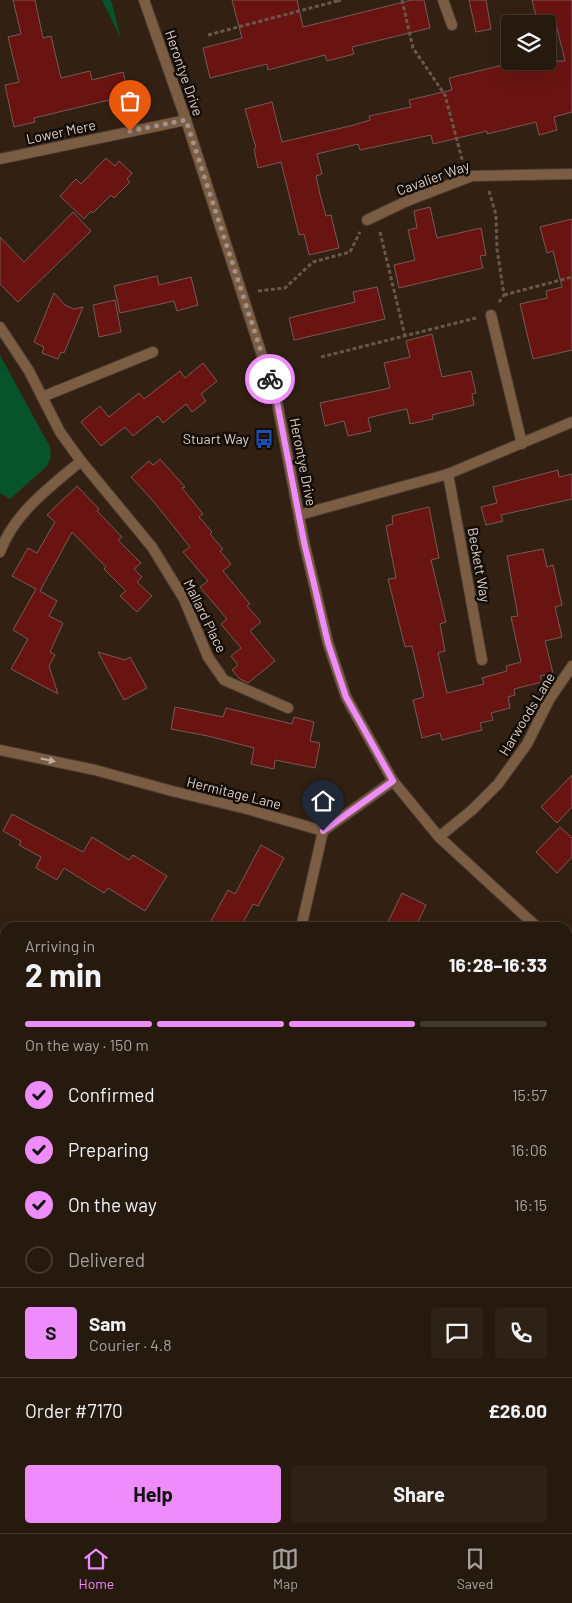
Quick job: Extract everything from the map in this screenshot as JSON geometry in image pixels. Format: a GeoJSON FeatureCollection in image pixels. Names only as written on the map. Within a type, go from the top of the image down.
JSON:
{"type":"FeatureCollection","features":[{"type":"Feature","properties":{"kind":"street","name":"Herontye Drive"},"geometry":{"type":"LineString","coordinates":[[144,0],[186,120],[277,402],[299,515],[328,643],[346,697],[393,781]]}},
{"type":"Feature","properties":{"kind":"street"},"geometry":{"type":"LineString","coordinates":[[443,0],[452,25]]}},
{"type":"Feature","properties":{"kind":"street","name":"Lower Mere"},"geometry":{"type":"LineString","coordinates":[[0,159],[186,120]]}},
{"type":"Feature","properties":{"kind":"street","name":"Cavalier Way"},"geometry":{"type":"LineString","coordinates":[[372,218],[407,201],[467,178],[484,175],[572,174]]}},
{"type":"Feature","properties":{"kind":"street"},"geometry":{"type":"LineString","coordinates":[[491,315],[522,444]]}},
{"type":"Feature","properties":{"kind":"street","name":"Mallard Place"},"geometry":{"type":"LineString","coordinates":[[0,327],[29,370],[60,432],[80,461],[152,547],[184,599],[208,657],[224,680],[288,708]]}},
{"type":"Feature","properties":{"kind":"street"},"geometry":{"type":"LineString","coordinates":[[42,397],[153,352]]}},
{"type":"Feature","properties":{"kind":"street"},"geometry":{"type":"LineString","coordinates":[[299,515],[448,474],[572,422]]}},
{"type":"Feature","properties":{"kind":"street"},"geometry":{"type":"LineString","coordinates":[[0,552],[4,541],[30,505],[80,461]]}},
{"type":"Feature","properties":{"kind":"street","name":"Beckett Way"},"geometry":{"type":"LineString","coordinates":[[448,474],[482,660]]}},
{"type":"Feature","properties":{"kind":"street","name":"Harwoods Lane"},"geometry":{"type":"LineString","coordinates":[[439,836],[472,810],[498,784],[527,744],[549,700],[572,666]]}},
{"type":"Feature","properties":{"kind":"street","name":"Hermitage Lane"},"geometry":{"type":"LineString","coordinates":[[0,750],[95,770],[172,792],[247,809],[323,831]]}},
{"type":"Feature","properties":{"kind":"street"},"geometry":{"type":"LineString","coordinates":[[302,922],[323,831],[393,781],[439,836],[532,922]]}},
{"type":"Feature","properties":{"kind":"path"},"geometry":{"type":"LineString","coordinates":[[208,35],[343,0]]}},
{"type":"Feature","properties":{"kind":"path"},"geometry":{"type":"LineString","coordinates":[[402,0],[413,48],[445,95],[467,178]]}},
{"type":"Feature","properties":{"kind":"path"},"geometry":{"type":"LineString","coordinates":[[321,357],[491,315],[504,295],[497,249],[496,215],[484,175]]}},
{"type":"Feature","properties":{"kind":"path"},"geometry":{"type":"LineString","coordinates":[[242,292],[285,288],[313,262],[350,252],[372,218]]}},
{"type":"Feature","properties":{"kind":"path"},"geometry":{"type":"LineString","coordinates":[[372,218],[405,336]]}},
{"type":"Feature","properties":{"kind":"path"},"geometry":{"type":"LineString","coordinates":[[504,295],[572,278]]}},
{"type":"Feature","properties":{"kind":"green space"},"geometry":{"type":"Polygon","coordinates":[[[102,0],[111,0],[121,39],[102,0]]]}},
{"type":"Feature","properties":{"kind":"green space"},"geometry":{"type":"Polygon","coordinates":[[[0,355],[50,447],[51,457],[47,466],[10,499],[0,493],[0,355]]]}},
{"type":"Feature","properties":{"kind":"building"},"geometry":{"type":"Polygon","coordinates":[[[13,0],[35,0],[43,38],[51,36],[61,78],[90,71],[92,80],[123,72],[129,94],[125,95],[127,103],[110,107],[109,100],[34,118],[35,122],[14,127],[5,85],[19,82],[8,37],[21,34],[13,0]]]}},
{"type":"Feature","properties":{"kind":"building"},"geometry":{"type":"Polygon","coordinates":[[[232,0],[297,0],[303,27],[412,0],[424,0],[430,28],[352,47],[354,54],[327,61],[325,55],[268,70],[267,64],[210,78],[203,48],[242,38],[232,0]]]}},
{"type":"Feature","properties":{"kind":"building"},"geometry":{"type":"Polygon","coordinates":[[[469,0],[486,0],[491,29],[476,32],[469,0]]]}},
{"type":"Feature","properties":{"kind":"building"},"geometry":{"type":"Polygon","coordinates":[[[532,0],[572,0],[572,112],[554,117],[557,130],[539,135],[536,122],[487,134],[487,131],[433,144],[431,135],[360,150],[358,144],[317,154],[322,174],[316,176],[320,194],[326,216],[331,215],[339,248],[309,255],[304,234],[299,235],[281,162],[258,168],[254,149],[256,148],[245,109],[272,102],[282,142],[354,125],[370,120],[369,116],[411,107],[409,100],[452,90],[449,78],[501,66],[501,70],[556,70],[556,61],[565,61],[556,24],[556,15],[536,15],[532,0]]]}},
{"type":"Feature","properties":{"kind":"building"},"geometry":{"type":"Polygon","coordinates":[[[106,158],[115,166],[119,161],[132,173],[127,179],[130,182],[114,198],[111,195],[84,219],[60,196],[76,179],[81,184],[106,158]]]}},
{"type":"Feature","properties":{"kind":"building"},"geometry":{"type":"Polygon","coordinates":[[[430,207],[437,238],[481,228],[486,255],[480,256],[483,268],[399,288],[394,265],[415,260],[408,230],[417,228],[414,211],[430,207]]]}},
{"type":"Feature","properties":{"kind":"building"},"geometry":{"type":"Polygon","coordinates":[[[73,212],[91,231],[18,302],[0,284],[0,237],[24,262],[73,212]]]}},
{"type":"Feature","properties":{"kind":"building"},"geometry":{"type":"Polygon","coordinates":[[[572,219],[572,350],[533,359],[520,304],[547,298],[546,291],[562,287],[553,251],[547,253],[540,227],[572,219]]]}},
{"type":"Feature","properties":{"kind":"building"},"geometry":{"type":"Polygon","coordinates":[[[157,276],[159,285],[191,277],[198,305],[177,311],[174,301],[120,313],[114,286],[157,276]]]}},
{"type":"Feature","properties":{"kind":"building"},"geometry":{"type":"Polygon","coordinates":[[[377,287],[385,319],[294,340],[289,318],[355,302],[353,292],[377,287]]]}},
{"type":"Feature","properties":{"kind":"building"},"geometry":{"type":"Polygon","coordinates":[[[54,293],[65,305],[74,309],[83,307],[64,353],[61,352],[58,359],[42,353],[44,347],[34,342],[54,293]]]}},
{"type":"Feature","properties":{"kind":"building"},"geometry":{"type":"Polygon","coordinates":[[[115,300],[121,332],[99,337],[93,305],[115,300]]]}},
{"type":"Feature","properties":{"kind":"building"},"geometry":{"type":"Polygon","coordinates":[[[432,334],[442,377],[471,371],[476,393],[472,394],[474,405],[432,415],[433,419],[410,424],[407,409],[388,413],[368,418],[371,431],[348,436],[344,421],[325,426],[320,403],[390,388],[384,363],[410,357],[406,341],[432,334]]]}},
{"type":"Feature","properties":{"kind":"building"},"geometry":{"type":"Polygon","coordinates":[[[203,363],[217,381],[201,394],[206,401],[192,412],[186,404],[163,423],[158,416],[133,436],[125,427],[101,446],[81,422],[100,406],[109,417],[139,393],[144,399],[180,371],[185,378],[203,363]]]}},
{"type":"Feature","properties":{"kind":"building"},"geometry":{"type":"Polygon","coordinates":[[[160,459],[185,487],[182,488],[203,514],[199,517],[212,532],[210,534],[223,549],[220,551],[231,564],[223,571],[250,604],[247,606],[261,622],[250,631],[275,661],[248,683],[240,679],[232,670],[238,665],[231,656],[241,648],[221,624],[227,619],[200,587],[208,581],[183,552],[190,547],[131,477],[149,461],[153,465],[160,459]]]}},
{"type":"Feature","properties":{"kind":"building"},"geometry":{"type":"Polygon","coordinates":[[[558,470],[559,477],[572,474],[572,499],[501,515],[503,521],[486,525],[481,507],[497,503],[493,487],[558,470]]]}},
{"type":"Feature","properties":{"kind":"building"},"geometry":{"type":"Polygon","coordinates":[[[77,486],[99,509],[97,511],[122,537],[118,540],[141,563],[134,569],[142,577],[137,582],[152,596],[137,612],[120,596],[126,591],[72,532],[40,591],[57,601],[49,616],[63,623],[50,652],[55,655],[49,666],[58,694],[11,669],[28,639],[13,630],[36,589],[12,576],[28,548],[37,553],[55,522],[47,515],[77,486]]]}},
{"type":"Feature","properties":{"kind":"building"},"geometry":{"type":"Polygon","coordinates":[[[429,507],[439,558],[431,560],[446,622],[440,624],[445,651],[438,653],[447,693],[484,684],[482,678],[507,671],[506,666],[521,662],[511,617],[518,616],[507,556],[543,549],[547,567],[553,565],[562,605],[555,607],[562,637],[545,641],[553,673],[540,676],[542,682],[514,689],[515,695],[508,697],[510,708],[491,713],[493,720],[480,723],[482,730],[442,740],[440,733],[422,738],[413,700],[424,697],[412,646],[405,647],[388,579],[396,578],[386,526],[393,524],[392,516],[429,507]]]}},
{"type":"Feature","properties":{"kind":"building"},"geometry":{"type":"Polygon","coordinates":[[[98,652],[125,660],[130,657],[147,688],[124,700],[98,652]]]}},
{"type":"Feature","properties":{"kind":"building"},"geometry":{"type":"Polygon","coordinates":[[[175,707],[223,717],[226,708],[292,724],[294,717],[314,722],[310,741],[320,743],[315,768],[275,760],[274,769],[251,764],[254,748],[171,729],[175,707]]]}},
{"type":"Feature","properties":{"kind":"building"},"geometry":{"type":"Polygon","coordinates":[[[572,775],[572,807],[557,823],[541,807],[572,775]]]}},
{"type":"Feature","properties":{"kind":"building"},"geometry":{"type":"Polygon","coordinates":[[[12,814],[83,852],[92,837],[129,860],[133,855],[167,876],[145,911],[108,888],[104,893],[64,868],[57,880],[36,868],[41,857],[19,845],[21,841],[3,831],[12,814]]]}},
{"type":"Feature","properties":{"kind":"building"},"geometry":{"type":"Polygon","coordinates":[[[560,827],[572,838],[572,857],[557,873],[536,852],[560,827]]]}},
{"type":"Feature","properties":{"kind":"building"},"geometry":{"type":"Polygon","coordinates":[[[261,845],[284,858],[258,906],[253,904],[243,922],[210,922],[228,890],[235,894],[261,845]]]}},
{"type":"Feature","properties":{"kind":"building"},"geometry":{"type":"Polygon","coordinates":[[[402,893],[426,905],[418,922],[388,922],[402,893]]]}},
{"type":"Feature","properties":{"kind":"way so far"},"geometry":{"type":"LineString","coordinates":[[130,131],[186,120],[270,379]]}},
{"type":"Feature","properties":{"kind":"place","name":"Stuart Way"},"geometry":{"type":"Point","coordinates":[264,439]}},
{"type":"Feature","properties":{"kind":"route"},"geometry":{"type":"LineString","coordinates":[[270,379],[277,402],[304,542],[328,643],[346,697],[393,781],[323,831]]}}]}
